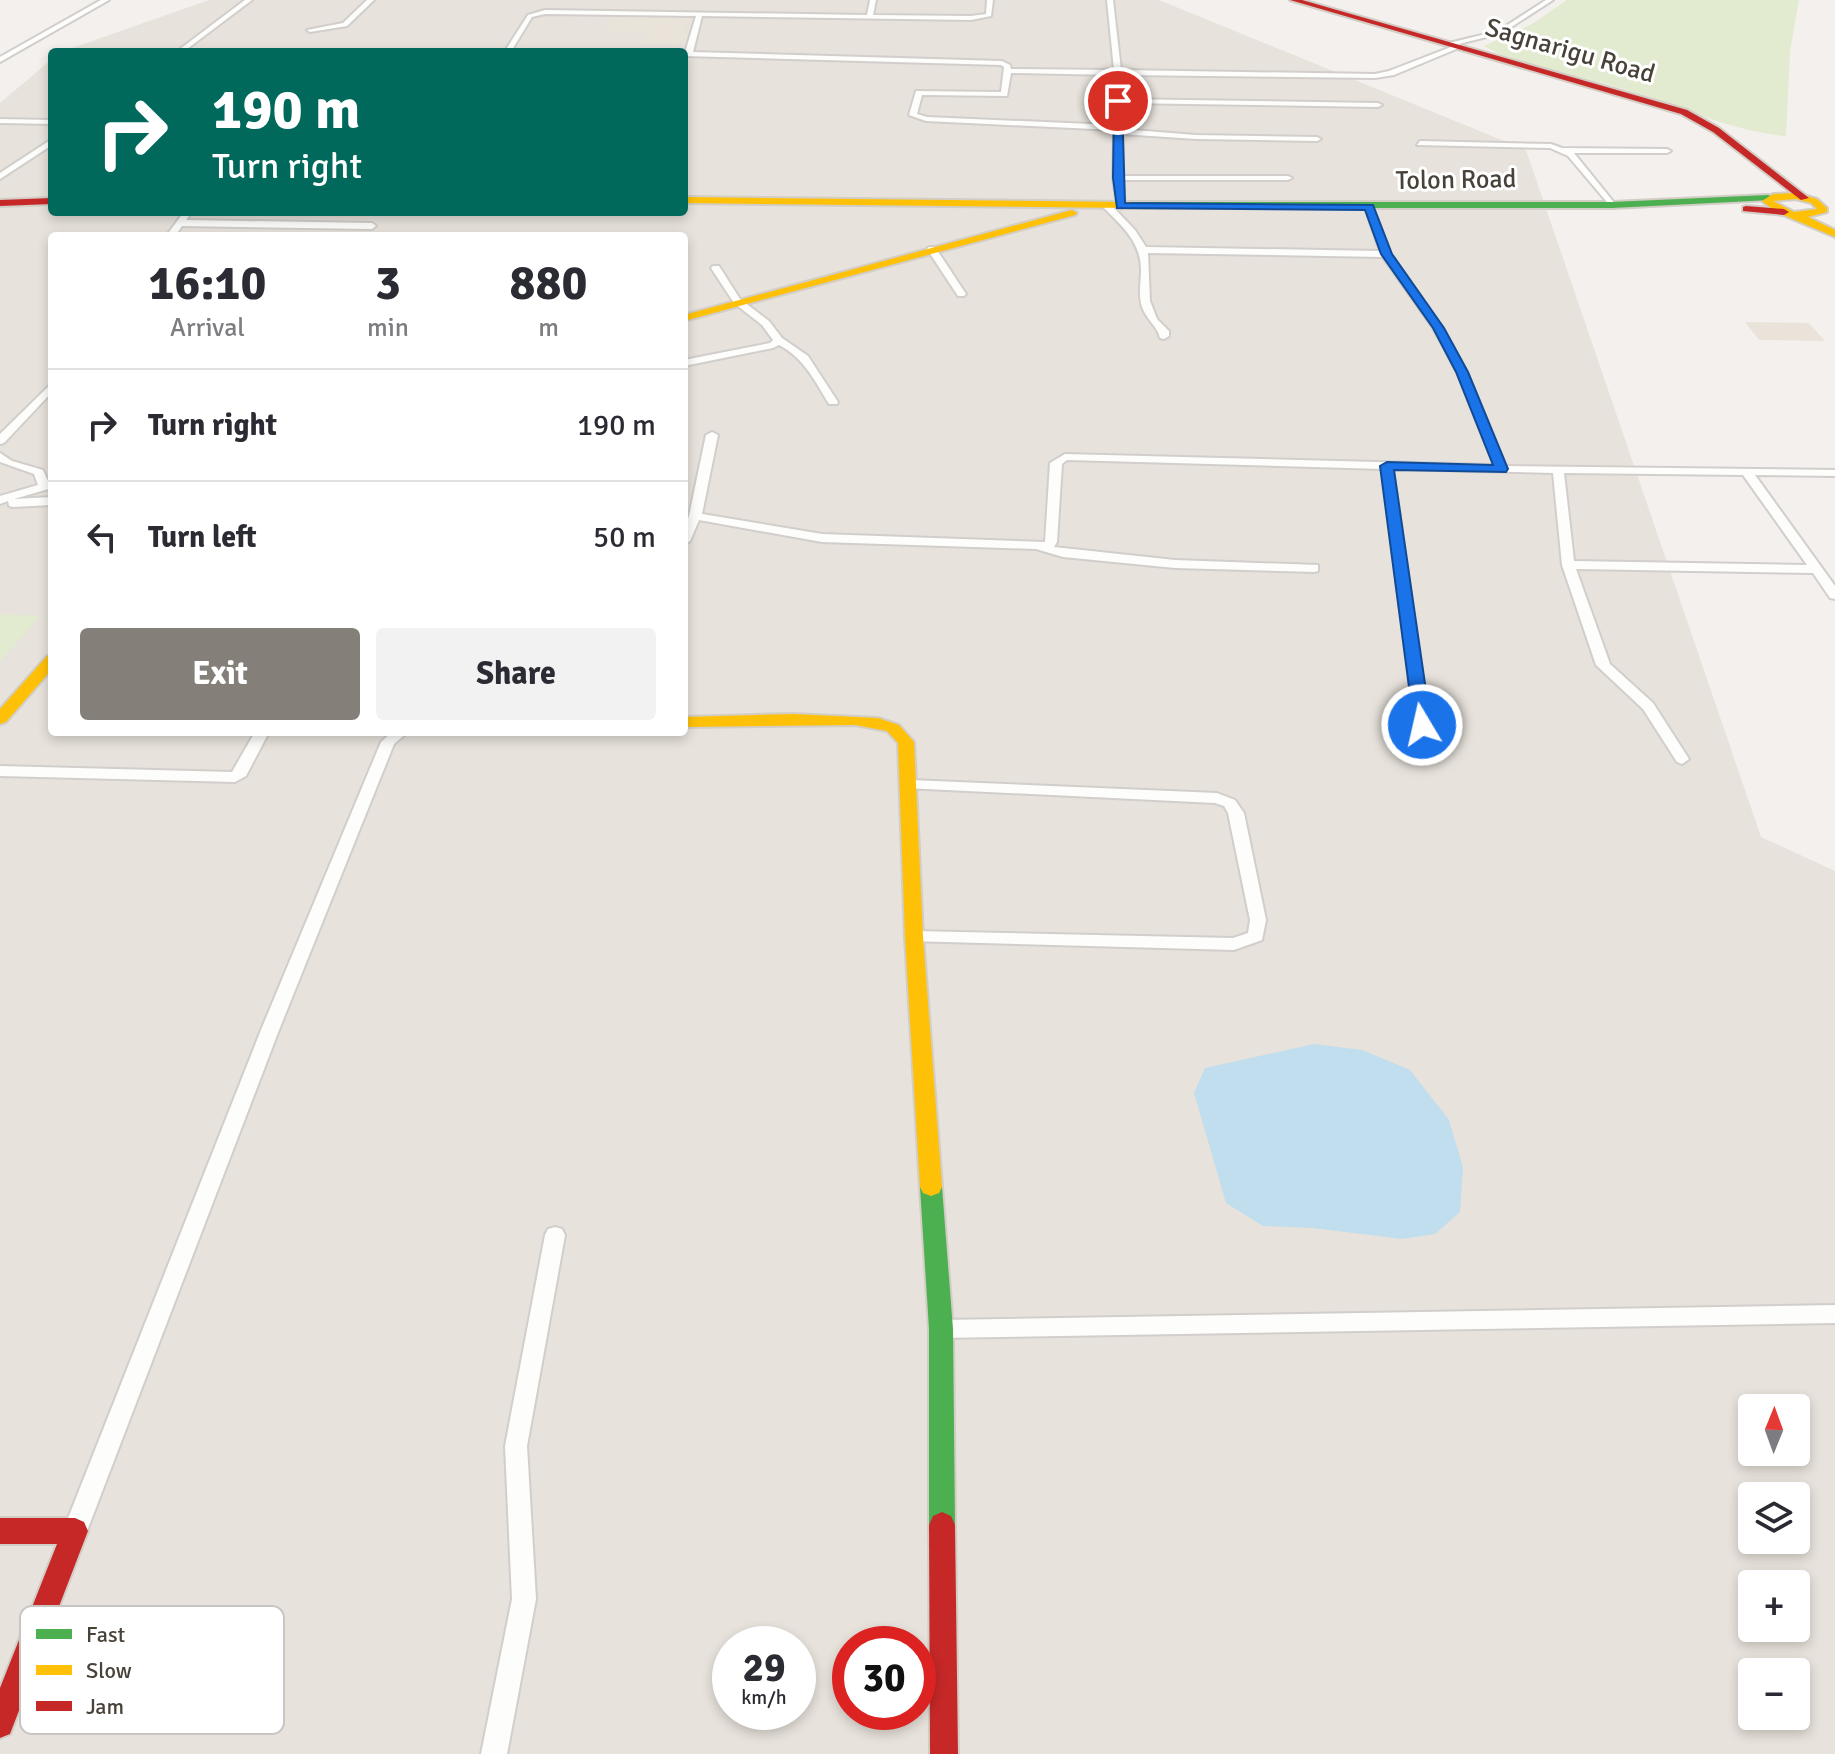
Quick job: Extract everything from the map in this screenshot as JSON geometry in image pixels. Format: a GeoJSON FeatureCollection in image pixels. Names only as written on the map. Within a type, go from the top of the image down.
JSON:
{"type":"FeatureCollection","features":[{"type":"Feature","properties":{"kind":"main road","name":"Sagnarigu Road"},"geometry":{"type":"LineString","coordinates":[[1294,0],[1684,112],[1708,125],[1805,205]]}},
{"type":"Feature","properties":{"kind":"main road"},"geometry":{"type":"LineString","coordinates":[[1768,175],[1774,187],[1805,205],[1835,232]]}},
{"type":"Feature","properties":{"kind":"main road","name":"Tolon Road"},"geometry":{"type":"LineString","coordinates":[[688,200],[1114,206],[1805,205]]}},
{"type":"Feature","properties":{"kind":"main road"},"geometry":{"type":"LineString","coordinates":[[0,203],[48,201]]}},
{"type":"Feature","properties":{"kind":"main road"},"geometry":{"type":"LineString","coordinates":[[1805,205],[1835,232]]}},
{"type":"Feature","properties":{"kind":"main road"},"geometry":{"type":"LineString","coordinates":[[688,317],[932,249],[1114,206]]}},
{"type":"Feature","properties":{"kind":"main road"},"geometry":{"type":"LineString","coordinates":[[0,719],[48,664]]}},
{"type":"Feature","properties":{"kind":"main road"},"geometry":{"type":"LineString","coordinates":[[688,722],[816,719],[873,722],[893,728],[906,742],[914,937],[941,1329],[944,1754]]}},
{"type":"Feature","properties":{"kind":"main road"},"geometry":{"type":"LineString","coordinates":[[0,1531],[75,1531],[46,1606]]}},
{"type":"Feature","properties":{"kind":"main road"},"geometry":{"type":"LineString","coordinates":[[0,1724],[20,1673]]}},
{"type":"Feature","properties":{"kind":"street"},"geometry":{"type":"LineString","coordinates":[[0,60],[106,0]]}},
{"type":"Feature","properties":{"kind":"street"},"geometry":{"type":"LineString","coordinates":[[184,48],[249,0]]}},
{"type":"Feature","properties":{"kind":"street"},"geometry":{"type":"LineString","coordinates":[[310,30],[345,25],[371,0]]}},
{"type":"Feature","properties":{"kind":"street"},"geometry":{"type":"LineString","coordinates":[[870,16],[873,0]]}},
{"type":"Feature","properties":{"kind":"street"},"geometry":{"type":"LineString","coordinates":[[510,48],[530,16],[537,14],[983,17],[989,15],[990,0]]}},
{"type":"Feature","properties":{"kind":"street"},"geometry":{"type":"LineString","coordinates":[[1110,0],[1118,74],[1114,206],[1143,250],[1145,309],[1154,324],[1164,331],[1164,336]]}},
{"type":"Feature","properties":{"kind":"street"},"geometry":{"type":"LineString","coordinates":[[1007,71],[1375,76],[1391,73],[1455,45],[1500,32],[1550,0]]}},
{"type":"Feature","properties":{"kind":"street"},"geometry":{"type":"LineString","coordinates":[[729,13],[737,1]]}},
{"type":"Feature","properties":{"kind":"street"},"geometry":{"type":"LineString","coordinates":[[688,48],[700,13]]}},
{"type":"Feature","properties":{"kind":"street"},"geometry":{"type":"LineString","coordinates":[[688,54],[1002,63],[1007,64],[1004,94],[919,93],[913,115],[926,119],[1196,137],[1317,139]]}},
{"type":"Feature","properties":{"kind":"street"},"geometry":{"type":"LineString","coordinates":[[1118,101],[1378,105]]}},
{"type":"Feature","properties":{"kind":"street"},"geometry":{"type":"LineString","coordinates":[[0,121],[48,122]]}},
{"type":"Feature","properties":{"kind":"street"},"geometry":{"type":"LineString","coordinates":[[1420,143],[1667,151]]}},
{"type":"Feature","properties":{"kind":"street"},"geometry":{"type":"LineString","coordinates":[[1,176],[48,144]]}},
{"type":"Feature","properties":{"kind":"street"},"geometry":{"type":"LineString","coordinates":[[1562,150],[1571,154],[1612,205]]}},
{"type":"Feature","properties":{"kind":"street"},"geometry":{"type":"LineString","coordinates":[[1117,178],[1288,178]]}},
{"type":"Feature","properties":{"kind":"street"},"geometry":{"type":"LineString","coordinates":[[1369,207],[1386,254],[1438,328],[1462,372],[1501,469]]}},
{"type":"Feature","properties":{"kind":"street"},"geometry":{"type":"LineString","coordinates":[[173,232],[185,216]]}},
{"type":"Feature","properties":{"kind":"street"},"geometry":{"type":"LineString","coordinates":[[368,232],[377,216]]}},
{"type":"Feature","properties":{"kind":"street"},"geometry":{"type":"LineString","coordinates":[[181,223],[372,226]]}},
{"type":"Feature","properties":{"kind":"street"},"geometry":{"type":"LineString","coordinates":[[932,249],[961,294]]}},
{"type":"Feature","properties":{"kind":"street"},"geometry":{"type":"LineString","coordinates":[[1143,250],[1386,254]]}},
{"type":"Feature","properties":{"kind":"street"},"geometry":{"type":"LineString","coordinates":[[716,268],[724,285],[739,303],[775,331],[778,340]]}},
{"type":"Feature","properties":{"kind":"street"},"geometry":{"type":"LineString","coordinates":[[688,362],[773,345],[778,340]]}},
{"type":"Feature","properties":{"kind":"street"},"geometry":{"type":"LineString","coordinates":[[778,340],[792,345],[818,372],[833,402]]}},
{"type":"Feature","properties":{"kind":"street"},"geometry":{"type":"LineString","coordinates":[[0,441],[48,390]]}},
{"type":"Feature","properties":{"kind":"street"},"geometry":{"type":"LineString","coordinates":[[688,532],[695,516],[712,435]]}},
{"type":"Feature","properties":{"kind":"street"},"geometry":{"type":"LineString","coordinates":[[0,456],[8,463],[39,472],[48,485],[0,502]]}},
{"type":"Feature","properties":{"kind":"street"},"geometry":{"type":"LineString","coordinates":[[1041,547],[1051,542],[1056,463],[1060,458],[1501,469],[1835,473]]}},
{"type":"Feature","properties":{"kind":"street"},"geometry":{"type":"LineString","coordinates":[[1387,466],[1422,725]]}},
{"type":"Feature","properties":{"kind":"street"},"geometry":{"type":"LineString","coordinates":[[1558,470],[1568,565],[1603,665],[1613,678],[1639,696],[1651,710],[1682,759]]}},
{"type":"Feature","properties":{"kind":"street"},"geometry":{"type":"LineString","coordinates":[[1747,473],[1835,595]]}},
{"type":"Feature","properties":{"kind":"street"},"geometry":{"type":"LineString","coordinates":[[0,502],[48,501]]}},
{"type":"Feature","properties":{"kind":"street"},"geometry":{"type":"LineString","coordinates":[[695,516],[822,538],[1041,547],[1063,553],[1175,564],[1314,568]]}},
{"type":"Feature","properties":{"kind":"street"},"geometry":{"type":"LineString","coordinates":[[1568,565],[1816,569]]}},
{"type":"Feature","properties":{"kind":"street"},"geometry":{"type":"LineString","coordinates":[[0,771],[235,777],[241,773],[260,736]]}},
{"type":"Feature","properties":{"kind":"street"},"geometry":{"type":"LineString","coordinates":[[75,1531],[270,1030],[388,742],[396,736]]}},
{"type":"Feature","properties":{"kind":"street"},"geometry":{"type":"LineString","coordinates":[[910,785],[1217,798],[1230,803],[1236,813],[1258,920],[1256,936],[1234,944],[914,937]]}},
{"type":"Feature","properties":{"kind":"street"},"geometry":{"type":"LineString","coordinates":[[494,1754],[524,1599],[516,1446],[555,1235]]}},
{"type":"Feature","properties":{"kind":"street"},"geometry":{"type":"LineString","coordinates":[[941,1329],[1835,1314]]}},
{"type":"Feature","properties":{"kind":"shaded area"},"geometry":{"type":"Polygon","coordinates":[[[209,0],[1159,0],[1526,150],[1761,837],[1835,871],[1835,1754],[0,1754],[0,103],[48,62],[48,216],[688,216],[688,48],[72,48],[209,0]]]}},
{"type":"Feature","properties":{"kind":"shaded area"},"geometry":{"type":"Polygon","coordinates":[[[613,17],[689,17],[682,33],[686,34],[683,44],[641,44],[646,33],[656,30],[608,31],[613,17]]]}},
{"type":"Feature","properties":{"kind":"shaded area"},"geometry":{"type":"Polygon","coordinates":[[[1745,322],[1809,323],[1825,341],[1759,340],[1745,322]]]}},
{"type":"Feature","properties":{"kind":"green space"},"geometry":{"type":"Polygon","coordinates":[[[1567,0],[1799,0],[1790,51],[1786,136],[1723,123],[1620,88],[1512,59],[1484,46],[1532,24],[1567,0]]]}},
{"type":"Feature","properties":{"kind":"green space"},"geometry":{"type":"Polygon","coordinates":[[[0,614],[40,616],[0,662],[0,614]]]}},
{"type":"Feature","properties":{"kind":"water"},"geometry":{"type":"Polygon","coordinates":[[[1314,1044],[1362,1050],[1410,1070],[1449,1120],[1463,1167],[1460,1212],[1435,1234],[1402,1239],[1313,1228],[1263,1226],[1226,1203],[1194,1093],[1205,1068],[1314,1044]]]}},
{"type":"Feature","properties":{"kind":"traffic: fast"},"geometry":{"type":"LineString","coordinates":[[1129,205],[1612,205],[1768,198]]}},
{"type":"Feature","properties":{"kind":"traffic: fast"},"geometry":{"type":"LineString","coordinates":[[931,1187],[941,1329],[942,1525]]}},
{"type":"Feature","properties":{"kind":"traffic: slow"},"geometry":{"type":"LineString","coordinates":[[1796,196],[1814,201],[1824,210],[1809,214],[1787,213],[1767,201],[1773,197],[1796,196]]}},
{"type":"Feature","properties":{"kind":"traffic: slow"},"geometry":{"type":"LineString","coordinates":[[688,200],[1129,205]]}},
{"type":"Feature","properties":{"kind":"traffic: slow"},"geometry":{"type":"LineString","coordinates":[[688,317],[1072,213]]}},
{"type":"Feature","properties":{"kind":"traffic: slow"},"geometry":{"type":"LineString","coordinates":[[1796,215],[1835,234]]}},
{"type":"Feature","properties":{"kind":"traffic: slow"},"geometry":{"type":"LineString","coordinates":[[0,719],[48,664]]}},
{"type":"Feature","properties":{"kind":"traffic: slow"},"geometry":{"type":"LineString","coordinates":[[688,722],[855,720],[893,728],[906,742],[914,937],[931,1187]]}},
{"type":"Feature","properties":{"kind":"traffic: jam"},"geometry":{"type":"LineString","coordinates":[[1294,0],[1684,112],[1716,130],[1804,198]]}},
{"type":"Feature","properties":{"kind":"traffic: jam"},"geometry":{"type":"LineString","coordinates":[[0,203],[48,201]]}},
{"type":"Feature","properties":{"kind":"traffic: jam"},"geometry":{"type":"LineString","coordinates":[[1746,209],[1784,212]]}},
{"type":"Feature","properties":{"kind":"traffic: jam"},"geometry":{"type":"LineString","coordinates":[[942,1525],[944,1754]]}},
{"type":"Feature","properties":{"kind":"traffic: jam"},"geometry":{"type":"LineString","coordinates":[[0,1531],[75,1531],[46,1606]]}},
{"type":"Feature","properties":{"kind":"traffic: jam"},"geometry":{"type":"LineString","coordinates":[[0,1724],[20,1673]]}},
{"type":"Feature","properties":{"kind":"route"},"geometry":{"type":"LineString","coordinates":[[1118,101],[1117,178],[1121,206],[1369,207],[1386,254],[1438,328],[1462,372],[1501,469],[1387,466],[1422,725]]}}]}
